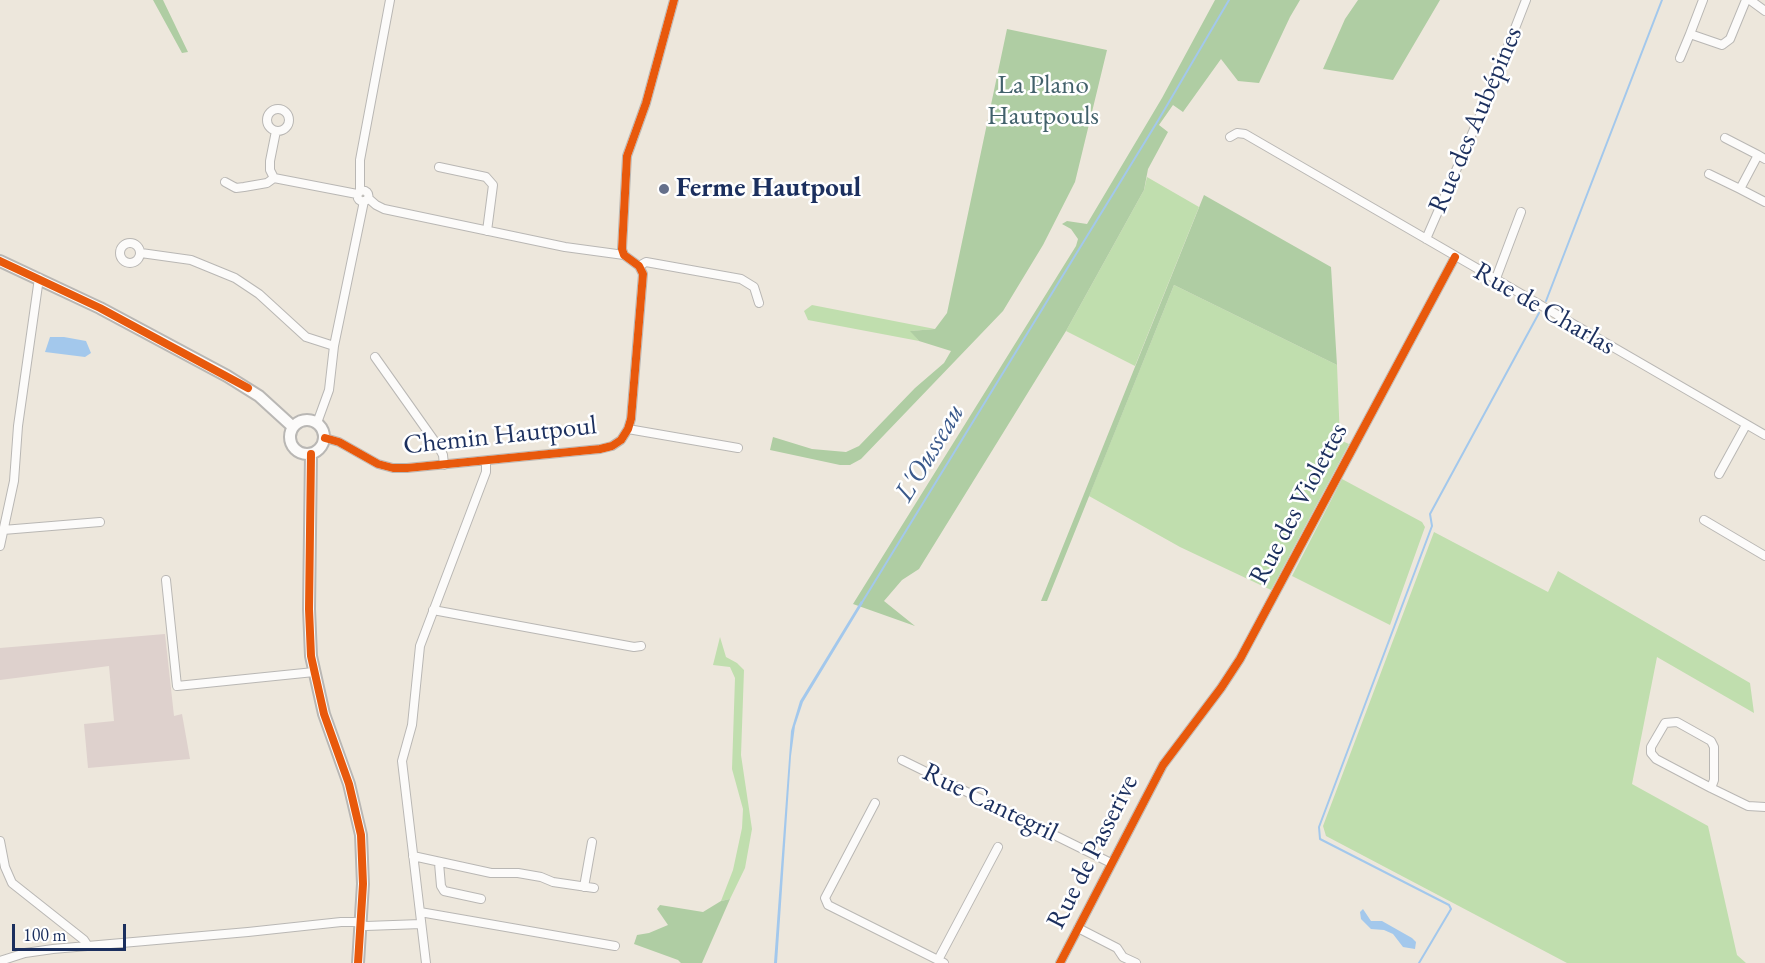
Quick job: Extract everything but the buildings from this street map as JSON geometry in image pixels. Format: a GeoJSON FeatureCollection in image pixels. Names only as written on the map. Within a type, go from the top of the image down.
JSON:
{"type":"FeatureCollection","features":[{"type":"Feature","properties":{"kind":"street"},"geometry":{"type":"LineString","coordinates":[[359,192],[360,160],[390,0]]}},
{"type":"Feature","properties":{"kind":"street"},"geometry":{"type":"LineString","coordinates":[[624,255],[622,227],[627,156],[646,103],[674,0]]}},
{"type":"Feature","properties":{"kind":"street","name":"Rue des Aubépines"},"geometry":{"type":"LineString","coordinates":[[1426,239],[1489,95],[1526,0]]}},
{"type":"Feature","properties":{"kind":"street"},"geometry":{"type":"LineString","coordinates":[[1680,58],[1703,0]]}},
{"type":"Feature","properties":{"kind":"street"},"geometry":{"type":"LineString","coordinates":[[1690,34],[1718,45],[1725,44],[1730,39],[1748,0],[1765,11]]}},
{"type":"Feature","properties":{"kind":"street"},"geometry":{"type":"LineString","coordinates":[[274,178],[270,170],[270,161],[276,130]]}},
{"type":"Feature","properties":{"kind":"street","name":"Rue de Charlas"},"geometry":{"type":"LineString","coordinates":[[1230,137],[1237,133],[1245,134],[1495,281],[1765,435]]}},
{"type":"Feature","properties":{"kind":"street"},"geometry":{"type":"LineString","coordinates":[[1725,138],[1761,157],[1740,189]]}},
{"type":"Feature","properties":{"kind":"street"},"geometry":{"type":"LineString","coordinates":[[438,167],[486,177],[493,185],[487,231]]}},
{"type":"Feature","properties":{"kind":"street"},"geometry":{"type":"LineString","coordinates":[[1709,174],[1765,202]]}},
{"type":"Feature","properties":{"kind":"street"},"geometry":{"type":"LineString","coordinates":[[225,182],[236,188],[244,188],[267,183],[274,178],[359,192],[366,191],[366,200],[334,346],[330,390],[317,423]]}},
{"type":"Feature","properties":{"kind":"street"},"geometry":{"type":"LineString","coordinates":[[366,200],[384,209],[487,231],[565,247],[624,255],[639,266],[646,262],[741,279],[754,287],[759,303]]}},
{"type":"Feature","properties":{"kind":"street"},"geometry":{"type":"LineString","coordinates":[[1495,281],[1521,212]]}},
{"type":"Feature","properties":{"kind":"street"},"geometry":{"type":"LineString","coordinates":[[141,253],[191,260],[234,278],[259,294],[306,337],[334,346]]}},
{"type":"Feature","properties":{"kind":"street","name":"Rue des Violettes"},"geometry":{"type":"LineString","coordinates":[[1165,761],[1221,688],[1240,659],[1455,257]]}},
{"type":"Feature","properties":{"kind":"street"},"geometry":{"type":"LineString","coordinates":[[0,261],[100,308],[227,376],[259,396],[293,427]]}},
{"type":"Feature","properties":{"kind":"street","name":"Chemin Hautpoul"},"geometry":{"type":"LineString","coordinates":[[325,438],[339,442],[368,459],[387,466],[414,468],[612,446],[621,440],[628,429],[631,418],[643,274],[639,266]]}},
{"type":"Feature","properties":{"kind":"street"},"geometry":{"type":"LineString","coordinates":[[0,546],[14,481],[18,426],[39,278]]}},
{"type":"Feature","properties":{"kind":"street"},"geometry":{"type":"LineString","coordinates":[[375,357],[438,446],[444,465]]}},
{"type":"Feature","properties":{"kind":"street"},"geometry":{"type":"LineString","coordinates":[[305,420],[317,423],[323,429],[325,438],[321,447],[311,454],[299,452],[292,446],[290,436],[293,427],[305,420]]}},
{"type":"Feature","properties":{"kind":"street"},"geometry":{"type":"LineString","coordinates":[[1719,474],[1746,425]]}},
{"type":"Feature","properties":{"kind":"street"},"geometry":{"type":"LineString","coordinates":[[628,429],[738,448]]}},
{"type":"Feature","properties":{"kind":"street"},"geometry":{"type":"LineString","coordinates":[[311,454],[310,640],[314,672],[324,714],[349,784],[359,824],[363,861],[358,963]]}},
{"type":"Feature","properties":{"kind":"street"},"geometry":{"type":"LineString","coordinates":[[426,963],[402,761],[412,725],[420,646],[486,472],[486,461]]}},
{"type":"Feature","properties":{"kind":"street"},"geometry":{"type":"LineString","coordinates":[[1704,520],[1765,556]]}},
{"type":"Feature","properties":{"kind":"street"},"geometry":{"type":"LineString","coordinates":[[3,530],[100,522]]}},
{"type":"Feature","properties":{"kind":"street"},"geometry":{"type":"LineString","coordinates":[[166,580],[177,686],[314,672]]}},
{"type":"Feature","properties":{"kind":"street"},"geometry":{"type":"LineString","coordinates":[[433,610],[634,647],[641,646]]}},
{"type":"Feature","properties":{"kind":"street"},"geometry":{"type":"LineString","coordinates":[[1712,788],[1714,747],[1711,741],[1677,722],[1665,723],[1651,747],[1651,753],[1656,759],[1712,788],[1748,806],[1765,807]]}},
{"type":"Feature","properties":{"kind":"street","name":"Rue Cantegril"},"geometry":{"type":"LineString","coordinates":[[902,759],[1111,863]]}},
{"type":"Feature","properties":{"kind":"street","name":"Rue de Passerive"},"geometry":{"type":"LineString","coordinates":[[1060,963],[1165,761]]}},
{"type":"Feature","properties":{"kind":"street"},"geometry":{"type":"LineString","coordinates":[[875,803],[825,898],[828,905],[941,962],[998,847]]}},
{"type":"Feature","properties":{"kind":"street"},"geometry":{"type":"LineString","coordinates":[[0,841],[5,867],[12,883],[84,940],[88,946]]}},
{"type":"Feature","properties":{"kind":"street"},"geometry":{"type":"LineString","coordinates":[[584,886],[592,842]]}},
{"type":"Feature","properties":{"kind":"street"},"geometry":{"type":"LineString","coordinates":[[413,856],[492,873],[518,873],[541,877],[553,882],[594,888]]}},
{"type":"Feature","properties":{"kind":"street"},"geometry":{"type":"LineString","coordinates":[[439,863],[441,886],[444,891],[481,899]]}},
{"type":"Feature","properties":{"kind":"street"},"geometry":{"type":"LineString","coordinates":[[420,912],[615,946]]}},
{"type":"Feature","properties":{"kind":"street"},"geometry":{"type":"LineString","coordinates":[[0,961],[25,953],[341,922],[366,926],[421,924]]}},
{"type":"Feature","properties":{"kind":"street"},"geometry":{"type":"LineString","coordinates":[[1078,928],[1117,948],[1123,957],[1136,963]]}},
{"type":"Feature","properties":{"kind":"shaded area"},"geometry":{"type":"Polygon","coordinates":[[[165,634],[174,716],[182,714],[190,759],[88,768],[84,724],[114,721],[109,666],[0,680],[0,648],[165,634]]]}},
{"type":"Feature","properties":{"kind":"green space"},"geometry":{"type":"Polygon","coordinates":[[[153,0],[163,0],[188,52],[182,53],[153,0]]]}},
{"type":"Feature","properties":{"kind":"green space"},"geometry":{"type":"Polygon","coordinates":[[[1215,0],[1300,0],[1259,83],[1238,81],[1221,59],[1183,112],[1173,105],[1159,125],[1168,132],[1148,169],[1144,190],[1066,331],[919,569],[902,580],[884,601],[915,626],[853,604],[1076,246],[1078,239],[1071,229],[1062,224],[1067,221],[1087,224],[1162,98],[1215,0]]]}},
{"type":"Feature","properties":{"kind":"green space"},"geometry":{"type":"Polygon","coordinates":[[[1358,0],[1440,0],[1393,80],[1323,69],[1345,19],[1358,0]]]}},
{"type":"Feature","properties":{"kind":"green space","name":"La Plano Hautpouls"},"geometry":{"type":"Polygon","coordinates":[[[1007,29],[1107,50],[1075,182],[1043,245],[1003,311],[861,459],[850,465],[840,465],[770,450],[773,437],[812,449],[846,452],[859,446],[915,388],[944,363],[951,351],[919,341],[910,331],[935,329],[947,313],[1007,29]]]}},
{"type":"Feature","properties":{"kind":"green space"},"geometry":{"type":"Polygon","coordinates":[[[1147,177],[1199,207],[1135,366],[1066,331],[1144,190],[1147,177]]]}},
{"type":"Feature","properties":{"kind":"green space"},"geometry":{"type":"Polygon","coordinates":[[[1204,195],[1331,267],[1337,365],[1174,285],[1047,601],[1041,601],[1204,195]]]}},
{"type":"Feature","properties":{"kind":"green space"},"geometry":{"type":"Polygon","coordinates":[[[1174,285],[1337,365],[1340,440],[1349,444],[1271,590],[1180,547],[1089,496],[1174,285]]]}},
{"type":"Feature","properties":{"kind":"green space"},"geometry":{"type":"Polygon","coordinates":[[[812,305],[935,329],[911,331],[919,341],[808,320],[804,311],[812,305]]]}},
{"type":"Feature","properties":{"kind":"green space"},"geometry":{"type":"Polygon","coordinates":[[[1342,479],[1422,522],[1425,527],[1390,625],[1292,576],[1342,479]]]}},
{"type":"Feature","properties":{"kind":"green space"},"geometry":{"type":"Polygon","coordinates":[[[1434,532],[1548,592],[1558,571],[1750,683],[1754,713],[1657,657],[1632,784],[1708,826],[1737,955],[1746,963],[1567,963],[1326,836],[1323,826],[1434,532]]]}},
{"type":"Feature","properties":{"kind":"green space"},"geometry":{"type":"Polygon","coordinates":[[[720,637],[726,657],[744,670],[741,755],[752,829],[745,868],[730,899],[721,901],[733,870],[742,828],[743,809],[732,769],[735,678],[730,667],[713,665],[720,637]]]}},
{"type":"Feature","properties":{"kind":"green space"},"geometry":{"type":"Polygon","coordinates":[[[730,899],[702,963],[681,963],[634,944],[637,935],[668,925],[657,909],[660,905],[703,912],[721,901],[730,899]]]}},
{"type":"Feature","properties":{"kind":"water"},"geometry":{"type":"Polygon","coordinates":[[[50,337],[86,341],[91,353],[85,357],[45,352],[50,337]]]}},
{"type":"Feature","properties":{"kind":"water"},"geometry":{"type":"Polygon","coordinates":[[[861,601],[863,603],[803,702],[795,726],[777,963],[774,963],[791,731],[800,701],[861,601]]]}},
{"type":"Feature","properties":{"kind":"water"},"geometry":{"type":"Polygon","coordinates":[[[1363,909],[1371,921],[1382,921],[1412,938],[1416,942],[1415,949],[1403,947],[1393,934],[1384,930],[1371,929],[1361,919],[1360,912],[1363,909]]]}},
{"type":"Feature","properties":{"kind":"waterway","name":"L'Ousseau"},"geometry":{"type":"LineString","coordinates":[[861,604],[1159,119],[1229,0]]}},
{"type":"Feature","properties":{"kind":"waterway"},"geometry":{"type":"LineString","coordinates":[[1546,301],[1662,0]]}},
{"type":"Feature","properties":{"kind":"waterway"},"geometry":{"type":"LineString","coordinates":[[1419,963],[1451,909],[1449,905],[1320,839],[1319,827],[1432,526],[1430,514],[1539,313]]}},
{"type":"Feature","properties":{"kind":"cycle path"},"geometry":{"type":"LineString","coordinates":[[325,438],[339,442],[378,464],[393,468],[600,449],[612,446],[621,440],[631,419],[643,274],[639,266],[624,255],[622,249],[627,156],[646,103],[674,0]]}},
{"type":"Feature","properties":{"kind":"cycle path"},"geometry":{"type":"LineString","coordinates":[[1060,963],[1163,765],[1240,659],[1455,257]]}},
{"type":"Feature","properties":{"kind":"cycle path"},"geometry":{"type":"LineString","coordinates":[[0,261],[100,308],[248,388]]}},
{"type":"Feature","properties":{"kind":"cycle path"},"geometry":{"type":"LineString","coordinates":[[311,454],[309,609],[311,656],[324,714],[349,784],[361,835],[363,884],[358,963]]}},
{"type":"Feature","properties":{"kind":"place","name":"Ferme Hautpoul"},"geometry":{"type":"Point","coordinates":[664,189]}}]}
